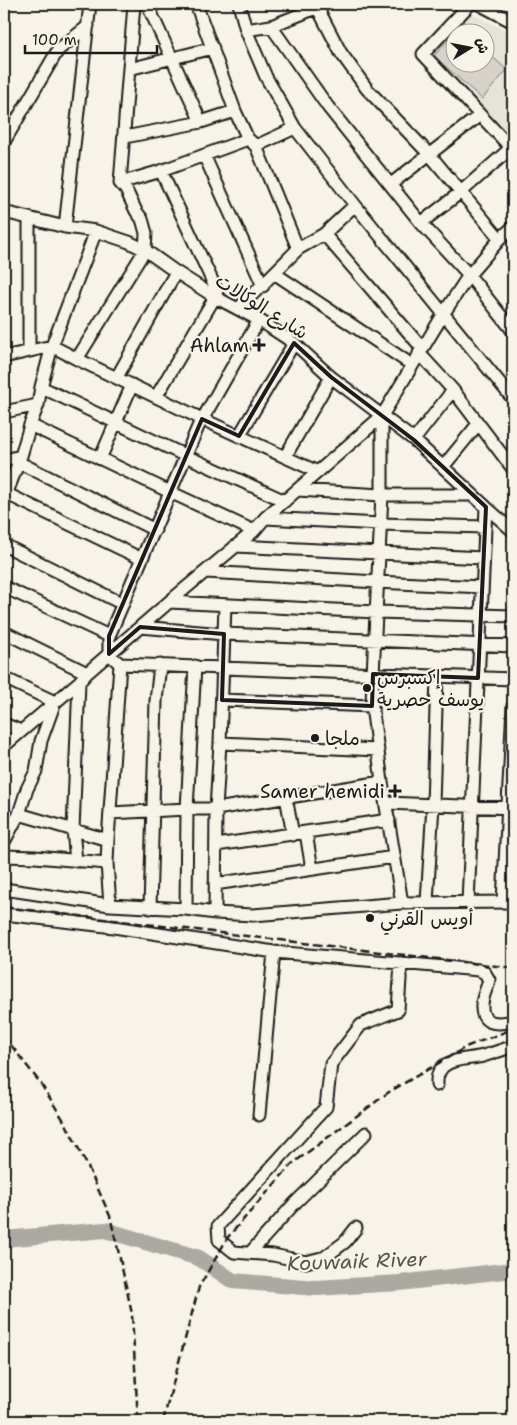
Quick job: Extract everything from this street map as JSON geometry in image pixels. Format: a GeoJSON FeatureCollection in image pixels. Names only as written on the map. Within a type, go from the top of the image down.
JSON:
{"type":"FeatureCollection","features":[{"type":"Feature","properties":{"kind":"street"},"geometry":{"type":"LineString","coordinates":[[65,227],[90,4]]}},
{"type":"Feature","properties":{"kind":"street"},"geometry":{"type":"LineString","coordinates":[[196,4],[235,111],[252,143],[298,249]]}},
{"type":"Feature","properties":{"kind":"street"},"geometry":{"type":"LineString","coordinates":[[239,4],[246,30],[266,77],[294,128],[513,399]]}},
{"type":"Feature","properties":{"kind":"street"},"geometry":{"type":"LineString","coordinates":[[421,223],[512,149],[423,54],[470,4]]}},
{"type":"Feature","properties":{"kind":"street"},"geometry":{"type":"LineString","coordinates":[[479,4],[513,22]]}},
{"type":"Feature","properties":{"kind":"street"},"geometry":{"type":"LineString","coordinates":[[77,359],[145,250],[146,232],[142,219],[120,183],[134,7],[151,5],[172,58],[201,122]]}},
{"type":"Feature","properties":{"kind":"street"},"geometry":{"type":"LineString","coordinates":[[246,30],[271,26],[321,5],[341,54],[367,89],[430,155],[500,239]]}},
{"type":"Feature","properties":{"kind":"street"},"geometry":{"type":"LineString","coordinates":[[4,142],[58,50],[88,26]]}},
{"type":"Feature","properties":{"kind":"street"},"geometry":{"type":"LineString","coordinates":[[271,26],[328,107],[421,223],[469,276],[513,330]]}},
{"type":"Feature","properties":{"kind":"street"},"geometry":{"type":"LineString","coordinates":[[130,69],[213,48]]}},
{"type":"Feature","properties":{"kind":"street"},"geometry":{"type":"LineString","coordinates":[[125,137],[201,122],[235,111]]}},
{"type":"Feature","properties":{"kind":"street"},"geometry":{"type":"LineString","coordinates":[[391,184],[480,115]]}},
{"type":"Feature","properties":{"kind":"street"},"geometry":{"type":"LineString","coordinates":[[120,183],[161,171],[204,155],[252,143],[294,128]]}},
{"type":"Feature","properties":{"kind":"street"},"geometry":{"type":"LineString","coordinates":[[204,155],[263,286]]}},
{"type":"Feature","properties":{"kind":"street"},"geometry":{"type":"LineString","coordinates":[[156,397],[215,297],[217,290],[161,171]]}},
{"type":"Feature","properties":{"kind":"street"},"geometry":{"type":"LineString","coordinates":[[238,309],[298,249],[324,234],[355,205]]}},
{"type":"Feature","properties":{"kind":"street","name":"شارع الوكالات"},"geometry":{"type":"LineString","coordinates":[[4,212],[65,227],[96,231],[129,242],[145,250],[215,297],[258,320],[294,343],[331,377],[414,440],[472,495],[513,529]]}},
{"type":"Feature","properties":{"kind":"street"},"geometry":{"type":"LineString","coordinates":[[29,218],[29,351]]}},
{"type":"Feature","properties":{"kind":"street"},"geometry":{"type":"LineString","coordinates":[[4,746],[169,602],[254,531],[285,500],[382,416],[444,313],[469,276],[500,239],[513,227]]}},
{"type":"Feature","properties":{"kind":"street"},"geometry":{"type":"LineString","coordinates":[[96,231],[52,346],[38,405],[5,497],[142,559]]}},
{"type":"Feature","properties":{"kind":"street"},"geometry":{"type":"LineString","coordinates":[[324,234],[453,390],[513,469]]}},
{"type":"Feature","properties":{"kind":"street"},"geometry":{"type":"LineString","coordinates":[[117,377],[176,272]]}},
{"type":"Feature","properties":{"kind":"street"},"geometry":{"type":"LineString","coordinates":[[274,273],[412,365]]}},
{"type":"Feature","properties":{"kind":"street"},"geometry":{"type":"LineString","coordinates":[[258,320],[202,419],[109,636],[109,654],[120,664],[513,679]]}},
{"type":"Feature","properties":{"kind":"street"},"geometry":{"type":"LineString","coordinates":[[239,436],[294,343]]}},
{"type":"Feature","properties":{"kind":"street"},"geometry":{"type":"LineString","coordinates":[[4,357],[52,346],[202,419],[318,472]]}},
{"type":"Feature","properties":{"kind":"street"},"geometry":{"type":"LineString","coordinates":[[285,458],[331,377]]}},
{"type":"Feature","properties":{"kind":"street"},"geometry":{"type":"LineString","coordinates":[[100,459],[132,385]]}},
{"type":"Feature","properties":{"kind":"street"},"geometry":{"type":"LineString","coordinates":[[41,387],[186,456],[285,500]]}},
{"type":"Feature","properties":{"kind":"street"},"geometry":{"type":"LineString","coordinates":[[414,440],[453,390]]}},
{"type":"Feature","properties":{"kind":"street"},"geometry":{"type":"LineString","coordinates":[[4,412],[38,405]]}},
{"type":"Feature","properties":{"kind":"street"},"geometry":{"type":"LineString","coordinates":[[382,416],[382,495],[372,674],[372,706],[382,782],[402,903]]}},
{"type":"Feature","properties":{"kind":"street"},"geometry":{"type":"LineString","coordinates":[[443,467],[478,424]]}},
{"type":"Feature","properties":{"kind":"street"},"geometry":{"type":"LineString","coordinates":[[30,425],[254,531]]}},
{"type":"Feature","properties":{"kind":"street"},"geometry":{"type":"LineString","coordinates":[[4,460],[20,459],[154,530]]}},
{"type":"Feature","properties":{"kind":"street"},"geometry":{"type":"LineString","coordinates":[[297,490],[382,495],[472,495]]}},
{"type":"Feature","properties":{"kind":"street"},"geometry":{"type":"LineString","coordinates":[[468,902],[486,507]]}},
{"type":"Feature","properties":{"kind":"street"},"geometry":{"type":"LineString","coordinates":[[265,518],[485,527]]}},
{"type":"Feature","properties":{"kind":"street"},"geometry":{"type":"LineString","coordinates":[[4,545],[123,604]]}},
{"type":"Feature","properties":{"kind":"street"},"geometry":{"type":"LineString","coordinates":[[235,546],[483,558]]}},
{"type":"Feature","properties":{"kind":"street"},"geometry":{"type":"LineString","coordinates":[[206,572],[482,587]]}},
{"type":"Feature","properties":{"kind":"street"},"geometry":{"type":"LineString","coordinates":[[4,587],[109,636]]}},
{"type":"Feature","properties":{"kind":"street"},"geometry":{"type":"LineString","coordinates":[[169,602],[376,612],[513,616]]}},
{"type":"Feature","properties":{"kind":"street"},"geometry":{"type":"LineString","coordinates":[[215,913],[216,809],[225,605]]}},
{"type":"Feature","properties":{"kind":"street"},"geometry":{"type":"LineString","coordinates":[[140,627],[224,634],[513,646]]}},
{"type":"Feature","properties":{"kind":"street"},"geometry":{"type":"LineString","coordinates":[[4,632],[87,673]]}},
{"type":"Feature","properties":{"kind":"street"},"geometry":{"type":"LineString","coordinates":[[110,905],[107,863],[120,664]]}},
{"type":"Feature","properties":{"kind":"street"},"geometry":{"type":"LineString","coordinates":[[150,908],[156,701],[160,665]]}},
{"type":"Feature","properties":{"kind":"street"},"geometry":{"type":"LineString","coordinates":[[186,909],[187,809],[195,666]]}},
{"type":"Feature","properties":{"kind":"street"},"geometry":{"type":"LineString","coordinates":[[427,902],[433,805],[437,676]]}},
{"type":"Feature","properties":{"kind":"street"},"geometry":{"type":"LineString","coordinates":[[4,678],[55,702]]}},
{"type":"Feature","properties":{"kind":"street"},"geometry":{"type":"LineString","coordinates":[[76,861],[73,830],[79,682]]}},
{"type":"Feature","properties":{"kind":"street"},"geometry":{"type":"LineString","coordinates":[[222,700],[372,706]]}},
{"type":"Feature","properties":{"kind":"street"},"geometry":{"type":"LineString","coordinates":[[4,842],[19,814],[27,789],[36,771],[41,741],[55,702]]}},
{"type":"Feature","properties":{"kind":"street"},"geometry":{"type":"LineString","coordinates":[[4,889],[110,905],[253,915],[402,903],[508,902],[513,706]]}},
{"type":"Feature","properties":{"kind":"street"},"geometry":{"type":"LineString","coordinates":[[4,724],[21,731]]}},
{"type":"Feature","properties":{"kind":"street"},"geometry":{"type":"LineString","coordinates":[[220,743],[378,750]]}},
{"type":"Feature","properties":{"kind":"street"},"geometry":{"type":"LineString","coordinates":[[110,813],[216,809],[382,782]]}},
{"type":"Feature","properties":{"kind":"street"},"geometry":{"type":"LineString","coordinates":[[286,797],[293,835]]}},
{"type":"Feature","properties":{"kind":"street"},"geometry":{"type":"LineString","coordinates":[[386,803],[511,808]]}},
{"type":"Feature","properties":{"kind":"street"},"geometry":{"type":"LineString","coordinates":[[19,814],[108,840]]}},
{"type":"Feature","properties":{"kind":"street"},"geometry":{"type":"LineString","coordinates":[[216,845],[389,820]]}},
{"type":"Feature","properties":{"kind":"street"},"geometry":{"type":"LineString","coordinates":[[306,833],[312,869]]}},
{"type":"Feature","properties":{"kind":"street"},"geometry":{"type":"LineString","coordinates":[[4,856],[107,863]]}},
{"type":"Feature","properties":{"kind":"street"},"geometry":{"type":"LineString","coordinates":[[215,884],[394,856]]}},
{"type":"Feature","properties":{"kind":"street"},"geometry":{"type":"LineString","coordinates":[[4,914],[114,927],[274,952],[482,971],[489,980],[482,1007],[486,1018],[495,1024],[513,1021]]}},
{"type":"Feature","properties":{"kind":"street"},"geometry":{"type":"LineString","coordinates":[[260,1115],[274,952]]}},
{"type":"Feature","properties":{"kind":"street"},"geometry":{"type":"LineString","coordinates":[[356,1228],[345,1242],[325,1257],[306,1262],[273,1255],[234,1252],[219,1240],[218,1226],[326,1107],[331,1064],[361,1026],[398,1010],[401,963]]}},
{"type":"Feature","properties":{"kind":"street"},"geometry":{"type":"LineString","coordinates":[[437,1085],[440,1071],[450,1062],[483,1056],[513,1046]]}},
{"type":"Feature","properties":{"kind":"street"},"geometry":{"type":"LineString","coordinates":[[250,1253],[294,1204],[366,1133]]}},
{"type":"Feature","properties":{"kind":"highlighted area"},"geometry":{"type":"Polygon","coordinates":[[[294,343],[331,377],[414,440],[486,507],[478,678],[373,674],[372,706],[222,700],[224,634],[140,627],[109,654],[109,636],[202,419],[239,436],[294,343]]]}},
{"type":"Feature","properties":{"kind":"shaded area"},"geometry":{"type":"Polygon","coordinates":[[[467,11],[489,22],[458,22],[467,11]]]}},
{"type":"Feature","properties":{"kind":"shaded area"},"geometry":{"type":"Polygon","coordinates":[[[494,24],[513,34],[513,138],[449,72],[494,72],[494,24]]]}},
{"type":"Feature","properties":{"kind":"shaded area"},"geometry":{"type":"Polygon","coordinates":[[[444,38],[444,66],[431,53],[444,38]]]}},
{"type":"Feature","properties":{"kind":"shaded area"},"geometry":{"type":"Polygon","coordinates":[[[444,44],[444,65],[434,56],[444,44]]]}},
{"type":"Feature","properties":{"kind":"shaded area"},"geometry":{"type":"Polygon","coordinates":[[[494,58],[507,70],[482,99],[452,72],[494,72],[494,58]]]}},
{"type":"Feature","properties":{"kind":"waterway","name":"Kouwaik River"},"geometry":{"type":"LineString","coordinates":[[4,1239],[105,1230],[199,1258],[233,1281],[316,1288],[399,1283],[513,1270]]}},
{"type":"Feature","properties":{"kind":"railway"},"geometry":{"type":"LineString","coordinates":[[4,907],[513,968]]}},
{"type":"Feature","properties":{"kind":"railway"},"geometry":{"type":"LineString","coordinates":[[163,1421],[199,1287],[228,1237],[292,1164],[389,1092],[468,1046],[513,1029]]}},
{"type":"Feature","properties":{"kind":"railway"},"geometry":{"type":"LineString","coordinates":[[4,1036],[41,1084],[66,1124],[110,1216],[132,1314],[138,1421]]}},
{"type":"Feature","properties":{"kind":"place","name":"Ahlam"},"geometry":{"type":"Point","coordinates":[259,345]}},
{"type":"Feature","properties":{"kind":"place","name":"إكسبرس يوسف حصرية"},"geometry":{"type":"Point","coordinates":[367,688]}},
{"type":"Feature","properties":{"kind":"place","name":"ملجا"},"geometry":{"type":"Point","coordinates":[315,738]}},
{"type":"Feature","properties":{"kind":"place","name":"Samer hemidi"},"geometry":{"type":"Point","coordinates":[395,791]}},
{"type":"Feature","properties":{"kind":"place","name":"أويس القرني"},"geometry":{"type":"Point","coordinates":[370,918]}}]}
